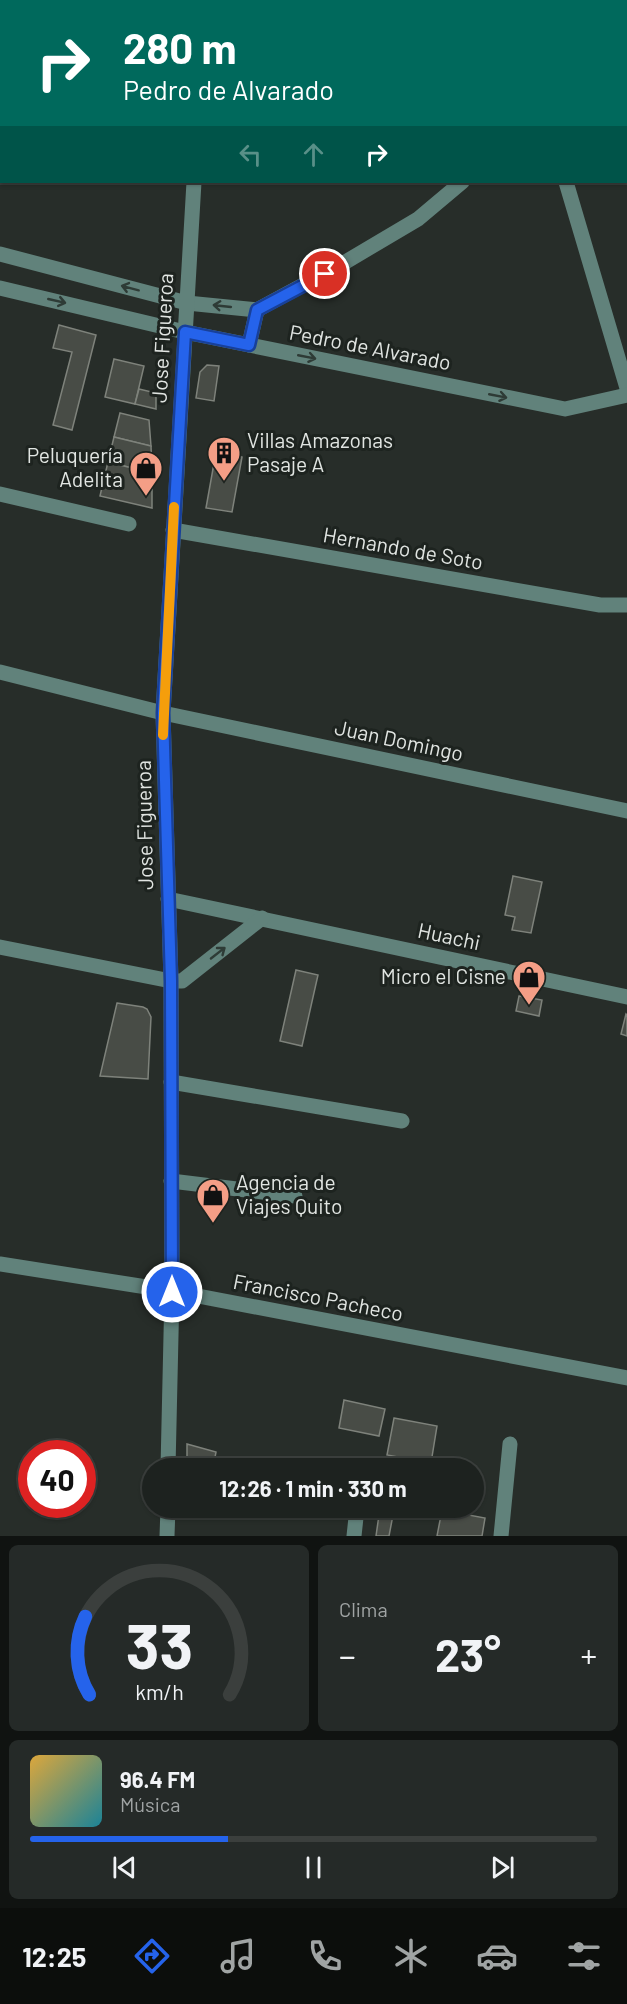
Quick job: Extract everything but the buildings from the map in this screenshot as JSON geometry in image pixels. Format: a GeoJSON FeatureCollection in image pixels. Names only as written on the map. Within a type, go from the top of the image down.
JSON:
{"type":"FeatureCollection","features":[{"type":"Feature","properties":{"kind":"street","name":"Jose Figueroa"},"geometry":{"type":"LineString","coordinates":[[168,1458],[172,1292],[171,981],[163,713],[194,183]]}},
{"type":"Feature","properties":{"kind":"street"},"geometry":{"type":"LineString","coordinates":[[0,254],[187,303],[257,310],[418,219],[461,183]]}},
{"type":"Feature","properties":{"kind":"street"},"geometry":{"type":"LineString","coordinates":[[566,183],[627,388]]}},
{"type":"Feature","properties":{"kind":"street","name":"Pedro de Alvarado"},"geometry":{"type":"LineString","coordinates":[[0,288],[185,332],[565,409],[627,395]]}},
{"type":"Feature","properties":{"kind":"street"},"geometry":{"type":"LineString","coordinates":[[249,345],[257,310]]}},
{"type":"Feature","properties":{"kind":"street"},"geometry":{"type":"LineString","coordinates":[[0,494],[129,524]]}},
{"type":"Feature","properties":{"kind":"street","name":"Hernando de Soto"},"geometry":{"type":"LineString","coordinates":[[173,530],[600,605],[627,605]]}},
{"type":"Feature","properties":{"kind":"street","name":"Juan Domingo"},"geometry":{"type":"LineString","coordinates":[[0,672],[163,713],[627,811]]}},
{"type":"Feature","properties":{"kind":"street","name":"Huachi"},"geometry":{"type":"LineString","coordinates":[[168,899],[627,997]]}},
{"type":"Feature","properties":{"kind":"street"},"geometry":{"type":"LineString","coordinates":[[0,947],[171,981],[182,981],[262,918]]}},
{"type":"Feature","properties":{"kind":"street"},"geometry":{"type":"LineString","coordinates":[[171,1082],[402,1121]]}},
{"type":"Feature","properties":{"kind":"street"},"geometry":{"type":"LineString","coordinates":[[171,1181],[295,1196]]}},
{"type":"Feature","properties":{"kind":"street","name":"Francisco Pacheco"},"geometry":{"type":"LineString","coordinates":[[0,1264],[172,1292],[627,1378]]}},
{"type":"Feature","properties":{"kind":"street"},"geometry":{"type":"LineString","coordinates":[[501,1536],[510,1444]]}},
{"type":"Feature","properties":{"kind":"street"},"geometry":{"type":"LineString","coordinates":[[167,1536],[168,1518]]}},
{"type":"Feature","properties":{"kind":"street"},"geometry":{"type":"LineString","coordinates":[[354,1536],[356,1518]]}},
{"type":"Feature","properties":{"kind":"slow traffic"},"geometry":{"type":"LineString","coordinates":[[163,735],[174,507]]}},
{"type":"Feature","properties":{"kind":"place","name":"Villas Amazonas Pasaje A"},"geometry":{"type":"Point","coordinates":[224,482]}},
{"type":"Feature","properties":{"kind":"place","name":"Peluquería Adelita"},"geometry":{"type":"Point","coordinates":[146,497]}},
{"type":"Feature","properties":{"kind":"place","name":"Micro el Cisne"},"geometry":{"type":"Point","coordinates":[529,1006]}},
{"type":"Feature","properties":{"kind":"place","name":"Agencia de Viajes Quito"},"geometry":{"type":"Point","coordinates":[213,1224]}},
{"type":"Feature","properties":{"kind":"route"},"geometry":{"type":"LineString","coordinates":[[172,1292],[171,981],[163,713],[185,332],[249,345],[257,310],[325,274]]}}]}
